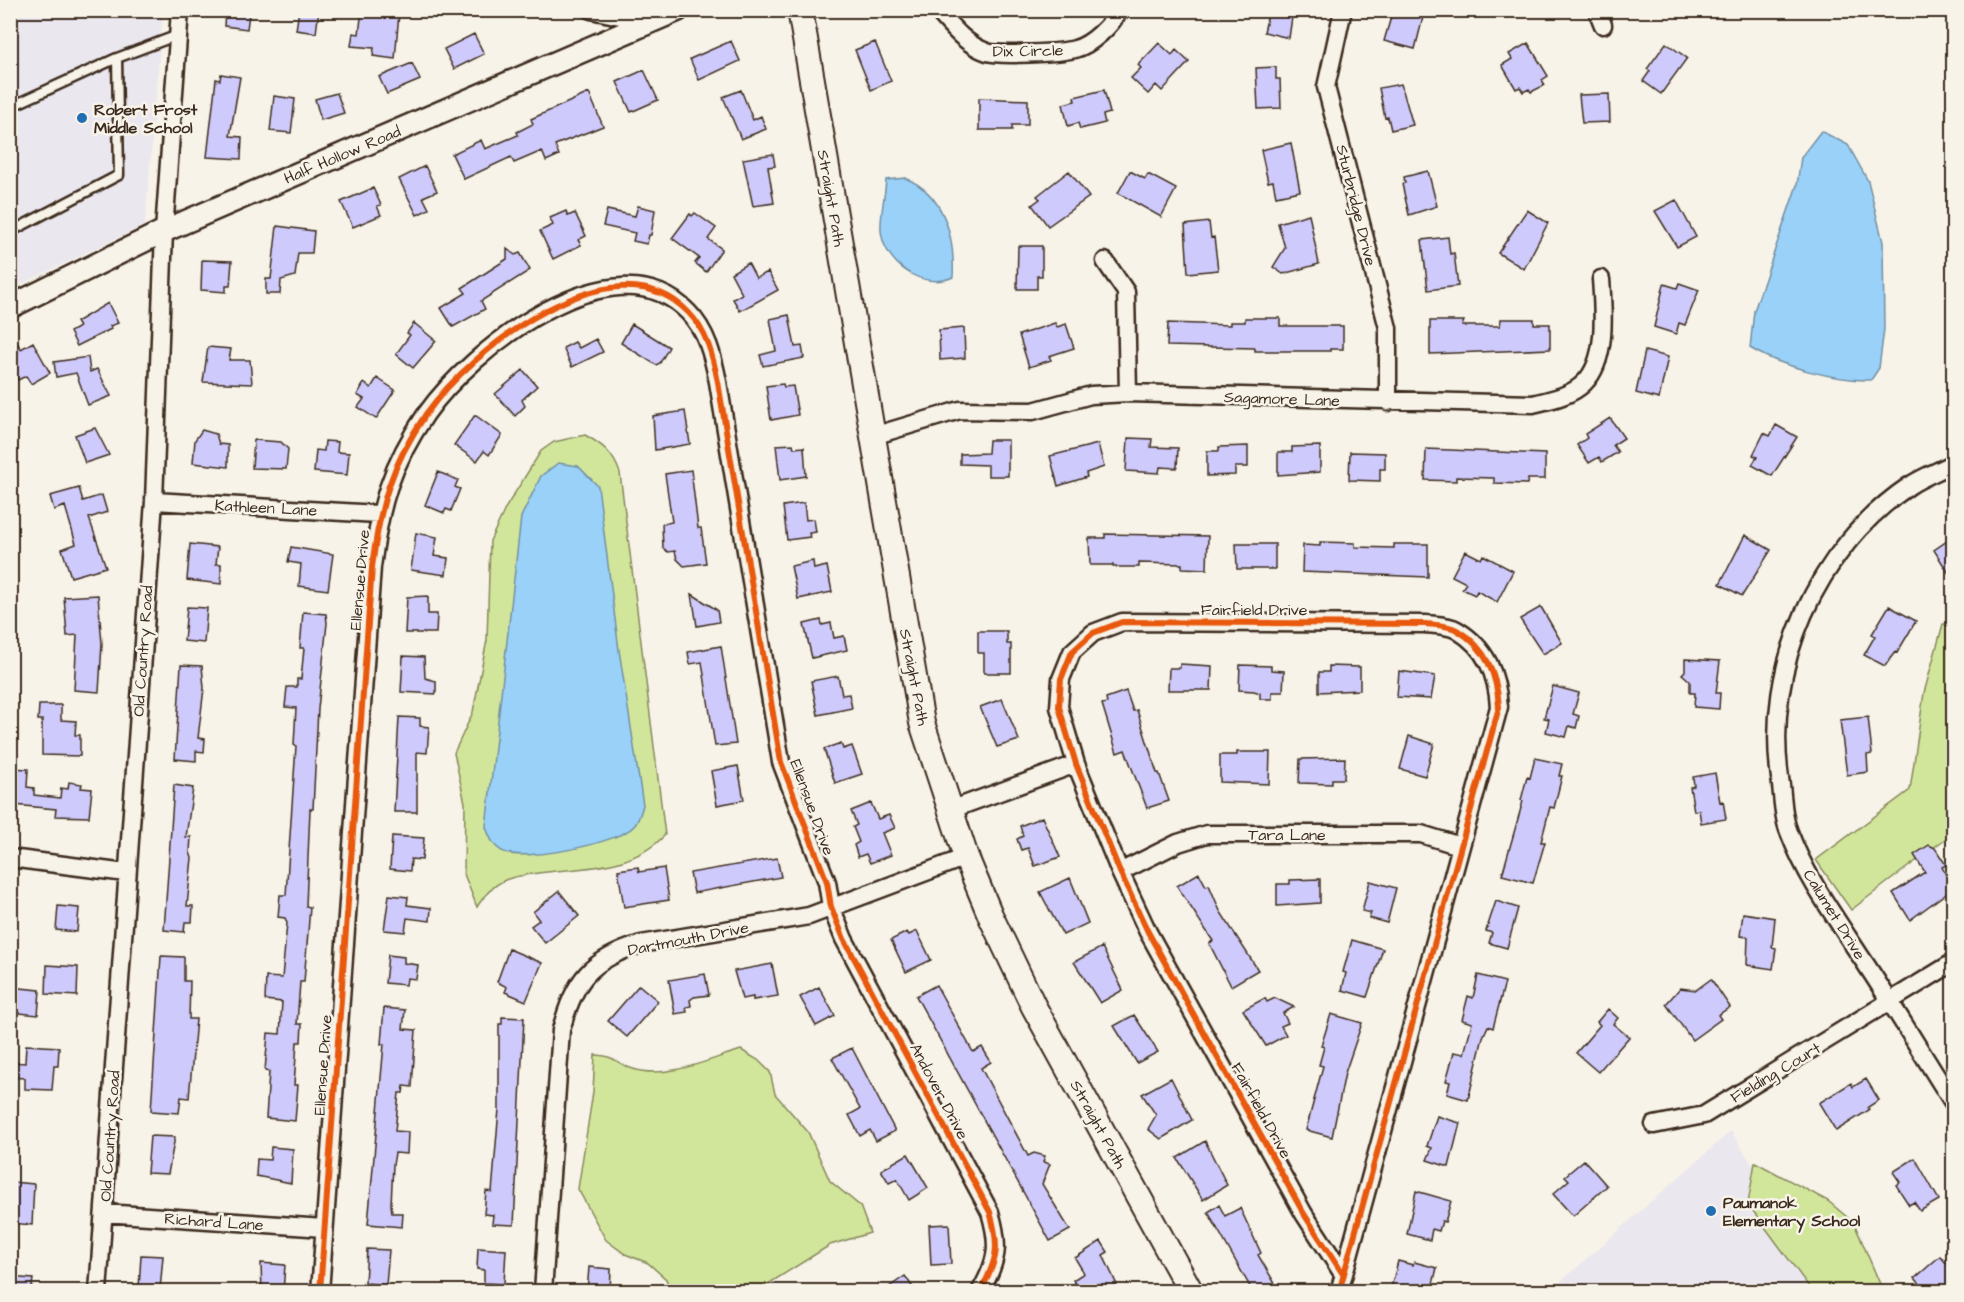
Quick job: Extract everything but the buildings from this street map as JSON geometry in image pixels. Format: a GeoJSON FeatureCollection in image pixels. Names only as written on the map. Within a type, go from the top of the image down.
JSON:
{"type":"FeatureCollection","features":[{"type":"Feature","properties":{"kind":"main road","name":"Straight Path"},"geometry":{"type":"LineString","coordinates":[[800,10],[922,723],[966,856],[991,917],[1034,1007],[1191,1292]]}},
{"type":"Feature","properties":{"kind":"street","name":"Old Country Road"},"geometry":{"type":"LineString","coordinates":[[98,1292],[154,501],[164,231],[180,10]]}},
{"type":"Feature","properties":{"kind":"street"},"geometry":{"type":"LineString","coordinates":[[591,10],[649,22]]}},
{"type":"Feature","properties":{"kind":"street","name":"Half Hollow Road"},"geometry":{"type":"LineString","coordinates":[[10,307],[164,231],[678,10]]}},
{"type":"Feature","properties":{"kind":"street","name":"Dix Circle"},"geometry":{"type":"LineString","coordinates":[[937,10],[958,34],[987,52],[1027,53],[1076,49],[1100,34],[1119,10]]}},
{"type":"Feature","properties":{"kind":"street","name":"Sturbridge Drive"},"geometry":{"type":"LineString","coordinates":[[1343,10],[1326,87],[1388,328],[1388,402]]}},
{"type":"Feature","properties":{"kind":"street"},"geometry":{"type":"LineString","coordinates":[[1105,261],[1126,292],[1128,393]]}},
{"type":"Feature","properties":{"kind":"street","name":"Sagamore Lane"},"geometry":{"type":"LineString","coordinates":[[873,436],[960,411],[1033,411],[1091,395],[1128,393],[1388,402],[1533,404],[1558,398],[1585,382],[1598,356],[1604,320],[1601,279]]}},
{"type":"Feature","properties":{"kind":"street","name":"Ellensue Drive"},"geometry":{"type":"LineString","coordinates":[[320,1292],[371,578],[378,514],[398,460],[427,413],[456,377],[508,335],[544,312],[589,292],[625,285],[666,294],[689,313],[710,345],[781,762],[827,882],[831,907]]}},
{"type":"Feature","properties":{"kind":"street","name":"Calumet Drive"},"geometry":{"type":"LineString","coordinates":[[1953,463],[1910,485],[1870,518],[1839,551],[1821,578],[1795,636],[1778,699],[1776,753],[1788,830],[1816,890],[1953,1104]]}},
{"type":"Feature","properties":{"kind":"street","name":"Kathleen Lane"},"geometry":{"type":"LineString","coordinates":[[154,501],[378,514]]}},
{"type":"Feature","properties":{"kind":"street","name":"Fairfield Drive"},"geometry":{"type":"LineString","coordinates":[[1339,1292],[1499,707],[1497,679],[1480,650],[1456,629],[1425,624],[1122,622],[1093,633],[1072,652],[1061,679],[1059,706],[1076,764],[1120,872],[1148,932],[1298,1203],[1343,1274]]}},
{"type":"Feature","properties":{"kind":"street"},"geometry":{"type":"LineString","coordinates":[[950,810],[1076,764]]}},
{"type":"Feature","properties":{"kind":"street","name":"Tara Lane"},"geometry":{"type":"LineString","coordinates":[[1120,872],[1178,843],[1207,834],[1422,834],[1460,846]]}},
{"type":"Feature","properties":{"kind":"street","name":"Dartmouth Drive"},"geometry":{"type":"LineString","coordinates":[[543,1292],[561,1030],[571,995],[589,971],[615,952],[641,944],[809,916],[966,856]]}},
{"type":"Feature","properties":{"kind":"street"},"geometry":{"type":"LineString","coordinates":[[10,858],[126,873]]}},
{"type":"Feature","properties":{"kind":"street","name":"Andover Drive"},"geometry":{"type":"LineString","coordinates":[[831,907],[849,950],[990,1212],[998,1240],[992,1272],[980,1292]]}},
{"type":"Feature","properties":{"kind":"street","name":"Fielding Court"},"geometry":{"type":"LineString","coordinates":[[1654,1125],[1704,1115],[1953,962]]}},
{"type":"Feature","properties":{"kind":"street","name":"Richard Lane"},"geometry":{"type":"LineString","coordinates":[[104,1213],[324,1228]]}},
{"type":"Feature","properties":{"kind":"lane"},"geometry":{"type":"LineString","coordinates":[[10,107],[117,58],[179,35]]}},
{"type":"Feature","properties":{"kind":"lane"},"geometry":{"type":"LineString","coordinates":[[10,232],[118,175],[117,58]]}},
{"type":"Feature","properties":{"kind":"shaded area","name":"Robert Frost Middle School"},"geometry":{"type":"Polygon","coordinates":[[[10,11],[163,11],[145,225],[11,289],[10,11]]]}},
{"type":"Feature","properties":{"kind":"shaded area","name":"Paumanok Elementary School"},"geometry":{"type":"Polygon","coordinates":[[[1731,1131],[1832,1291],[1549,1292],[1731,1131]]]}},
{"type":"Feature","properties":{"kind":"green space"},"geometry":{"type":"Polygon","coordinates":[[[585,435],[607,450],[620,473],[665,835],[649,849],[612,864],[531,874],[500,882],[491,889],[477,907],[464,874],[465,803],[454,753],[473,712],[487,640],[490,541],[506,507],[541,451],[554,442],[585,435]]]}},
{"type":"Feature","properties":{"kind":"green space"},"geometry":{"type":"Polygon","coordinates":[[[1943,624],[1953,624],[1953,833],[1851,910],[1816,860],[1910,790],[1924,693],[1943,624]]]}},
{"type":"Feature","properties":{"kind":"green space"},"geometry":{"type":"Polygon","coordinates":[[[741,1050],[758,1060],[770,1072],[775,1094],[808,1132],[830,1181],[860,1206],[870,1233],[830,1245],[757,1291],[670,1291],[666,1279],[648,1263],[625,1254],[606,1240],[578,1189],[593,1092],[595,1055],[608,1057],[633,1069],[659,1072],[688,1067],[741,1050]]]}},
{"type":"Feature","properties":{"kind":"green space"},"geometry":{"type":"Polygon","coordinates":[[[1755,1162],[1828,1201],[1854,1223],[1883,1291],[1812,1291],[1748,1204],[1755,1162]]]}},
{"type":"Feature","properties":{"kind":"water"},"geometry":{"type":"Polygon","coordinates":[[[1821,131],[1848,145],[1868,181],[1883,242],[1884,329],[1879,368],[1871,380],[1842,378],[1809,371],[1776,361],[1750,348],[1754,311],[1797,185],[1801,157],[1821,131]]]}},
{"type":"Feature","properties":{"kind":"water"},"geometry":{"type":"Polygon","coordinates":[[[905,178],[919,185],[930,195],[945,219],[952,247],[953,277],[929,280],[917,277],[906,271],[889,254],[881,231],[886,180],[905,178]]]}},
{"type":"Feature","properties":{"kind":"water"},"geometry":{"type":"Polygon","coordinates":[[[558,463],[578,466],[598,486],[619,650],[643,805],[639,819],[634,826],[610,839],[551,853],[515,854],[497,848],[486,827],[521,517],[541,476],[558,463]]]}},
{"type":"Feature","properties":{"kind":"cycle path"},"geometry":{"type":"LineString","coordinates":[[320,1292],[372,567],[388,487],[395,469],[426,414],[447,388],[476,360],[509,334],[546,310],[584,294],[622,287],[657,292],[688,312],[700,327],[708,345],[718,382],[781,762],[827,882],[831,907],[844,939],[990,1212],[996,1253],[991,1271],[980,1292]]}},
{"type":"Feature","properties":{"kind":"cycle path"},"geometry":{"type":"LineString","coordinates":[[1339,1292],[1499,707],[1493,673],[1476,645],[1450,627],[1425,624],[1122,622],[1093,633],[1072,652],[1061,679],[1059,707],[1076,764],[1120,872],[1148,932],[1304,1214],[1343,1274]]}},
{"type":"Feature","properties":{"kind":"place","name":"Robert Frost Middle School"},"geometry":{"type":"Point","coordinates":[82,118]}},
{"type":"Feature","properties":{"kind":"place","name":"Paumanok Elementary School"},"geometry":{"type":"Point","coordinates":[1711,1211]}}]}
